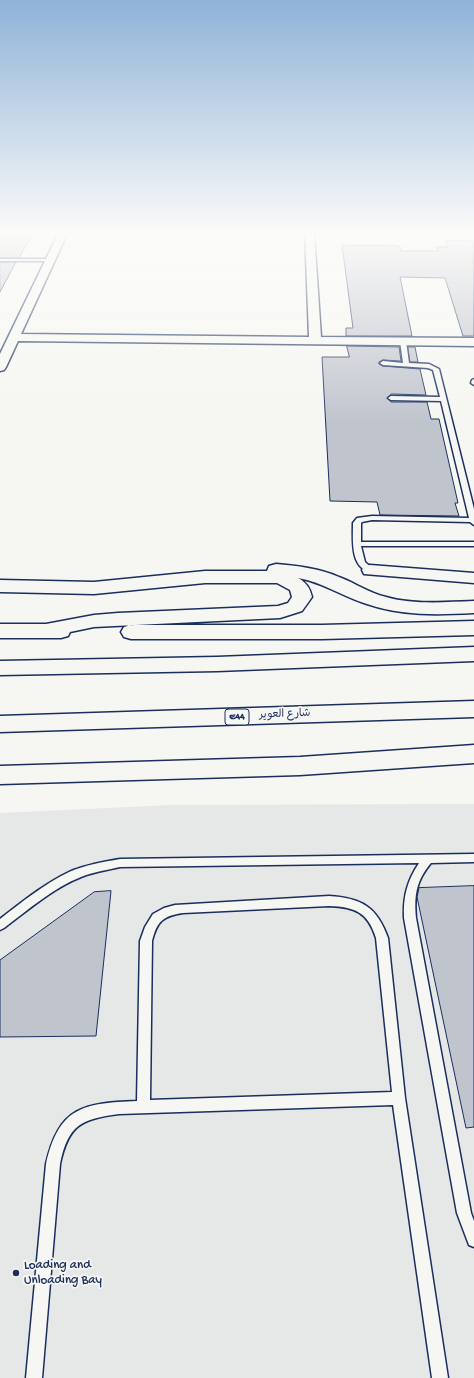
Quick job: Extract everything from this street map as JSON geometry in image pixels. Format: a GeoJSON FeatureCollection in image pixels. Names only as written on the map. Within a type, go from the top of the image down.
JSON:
{"type":"FeatureCollection","features":[{"type":"Feature","properties":{"kind":"main road"},"geometry":{"type":"LineString","coordinates":[[0,576],[137,572],[288,571],[301,572],[328,579],[362,596],[388,604],[418,608],[474,607]]}},
{"type":"Feature","properties":{"kind":"main road"},"geometry":{"type":"LineString","coordinates":[[0,586],[94,588],[205,577],[277,577],[292,582],[301,591],[302,597],[295,607],[280,612],[118,618],[94,621],[46,631]]}},
{"type":"Feature","properties":{"kind":"main road"},"geometry":{"type":"LineString","coordinates":[[0,631],[322,632],[474,628]]}},
{"type":"Feature","properties":{"kind":"main road"},"geometry":{"type":"LineString","coordinates":[[0,668],[217,664],[474,654]]}},
{"type":"Feature","properties":{"kind":"main road","name":"شارع العوير"},"geometry":{"type":"LineString","coordinates":[[0,724],[474,709]]}},
{"type":"Feature","properties":{"kind":"main road"},"geometry":{"type":"LineString","coordinates":[[0,775],[300,766],[474,754]]}},
{"type":"Feature","properties":{"kind":"street"},"geometry":{"type":"LineString","coordinates":[[0,367],[3,352],[14,337],[33,296]]}},
{"type":"Feature","properties":{"kind":"street"},"geometry":{"type":"LineString","coordinates":[[314,296],[315,340]]}},
{"type":"Feature","properties":{"kind":"street"},"geometry":{"type":"LineString","coordinates":[[14,337],[474,342]]}},
{"type":"Feature","properties":{"kind":"street"},"geometry":{"type":"LineString","coordinates":[[370,570],[474,578]]}},
{"type":"Feature","properties":{"kind":"lane"},"geometry":{"type":"LineString","coordinates":[[404,341],[406,365]]}},
{"type":"Feature","properties":{"kind":"lane"},"geometry":{"type":"LineString","coordinates":[[370,570],[363,567],[360,562],[357,523],[360,520],[366,518],[474,522],[436,369],[429,366],[382,364]]}},
{"type":"Feature","properties":{"kind":"lane"},"geometry":{"type":"LineString","coordinates":[[390,398],[443,399]]}},
{"type":"Feature","properties":{"kind":"lane"},"geometry":{"type":"LineString","coordinates":[[358,544],[474,544]]}},
{"type":"Feature","properties":{"kind":"lane"},"geometry":{"type":"LineString","coordinates":[[0,925],[52,887],[73,876],[96,868],[120,863],[474,858]]}},
{"type":"Feature","properties":{"kind":"lane"},"geometry":{"type":"LineString","coordinates":[[428,859],[418,871],[411,886],[409,901],[410,918],[464,1213],[474,1240]]}},
{"type":"Feature","properties":{"kind":"lane"},"geometry":{"type":"LineString","coordinates":[[143,1107],[146,941],[149,928],[156,917],[168,910],[183,908],[329,901],[344,901],[358,906],[371,914],[378,926],[382,938],[399,1098],[440,1378]]}},
{"type":"Feature","properties":{"kind":"lane"},"geometry":{"type":"LineString","coordinates":[[34,1378],[53,1172],[57,1145],[67,1127],[82,1114],[100,1109],[399,1098]]}},
{"type":"Feature","properties":{"kind":"shaded area"},"geometry":{"type":"Polygon","coordinates":[[[474,804],[474,1378],[0,1378],[0,813],[171,805],[474,804]]]}},
{"type":"Feature","properties":{"kind":"building"},"geometry":{"type":"Polygon","coordinates":[[[349,296],[404,296],[412,336],[346,336],[346,328],[353,328],[349,296]]]}},
{"type":"Feature","properties":{"kind":"building"},"geometry":{"type":"Polygon","coordinates":[[[451,296],[474,296],[474,336],[463,336],[451,296]]]}},
{"type":"Feature","properties":{"kind":"building"},"geometry":{"type":"Polygon","coordinates":[[[347,346],[399,347],[401,361],[383,360],[379,362],[379,364],[383,366],[420,369],[426,395],[391,394],[387,398],[391,402],[427,402],[431,419],[439,419],[458,503],[455,503],[459,516],[380,515],[377,502],[330,501],[322,357],[349,357],[347,346]]]}},
{"type":"Feature","properties":{"kind":"building"},"geometry":{"type":"Polygon","coordinates":[[[408,347],[415,347],[418,362],[410,362],[408,347]]]}},
{"type":"Feature","properties":{"kind":"building"},"geometry":{"type":"Polygon","coordinates":[[[474,886],[474,1127],[466,1128],[417,897],[419,888],[474,886]]]}},
{"type":"Feature","properties":{"kind":"building"},"geometry":{"type":"Polygon","coordinates":[[[111,891],[96,1036],[0,1037],[0,960],[94,892],[111,891]]]}},
{"type":"Feature","properties":{"kind":"place","name":"Loading and Unloading Bay"},"geometry":{"type":"Point","coordinates":[16,1273]}}]}
